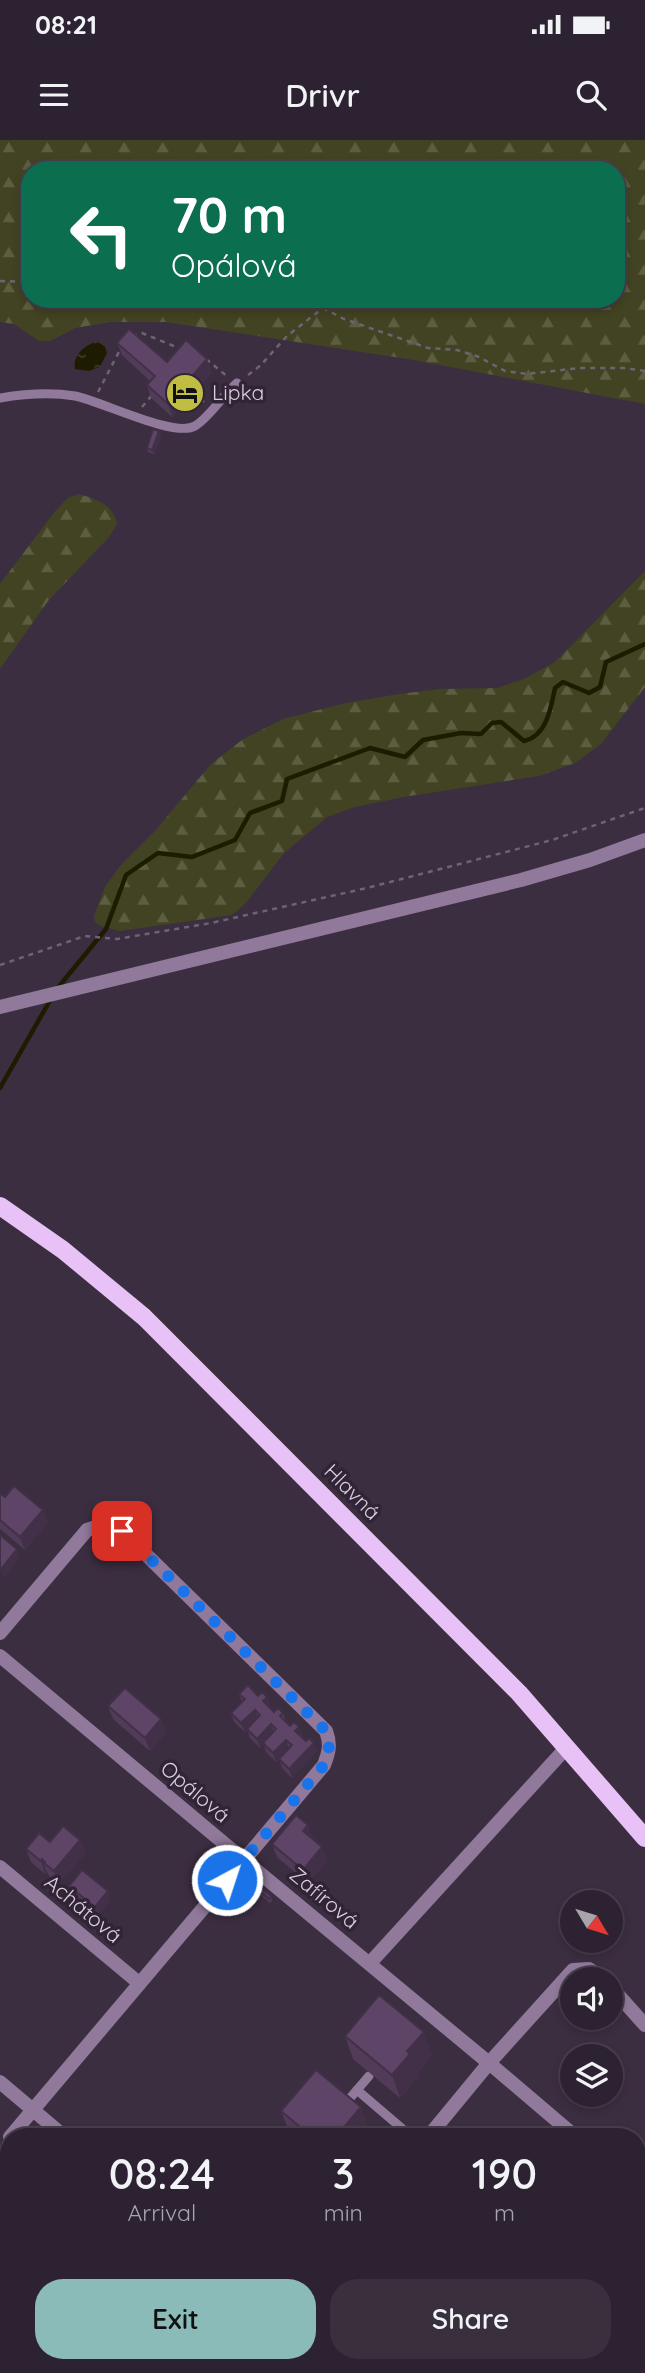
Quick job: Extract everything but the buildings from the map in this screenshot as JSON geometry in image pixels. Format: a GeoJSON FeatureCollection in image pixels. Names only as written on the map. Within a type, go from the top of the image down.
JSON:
{"type":"FeatureCollection","features":[{"type":"Feature","properties":{"kind":"main road","name":"Hlavná"},"geometry":{"type":"LineString","coordinates":[[0,1206],[63,1250],[144,1317],[477,1649],[519,1693],[645,1838]]}},
{"type":"Feature","properties":{"kind":"street"},"geometry":{"type":"LineString","coordinates":[[0,1007],[521,880],[590,860],[645,840]]}},
{"type":"Feature","properties":{"kind":"street"},"geometry":{"type":"LineString","coordinates":[[0,1633],[86,1530],[105,1524],[122,1531],[326,1731],[329,1741],[329,1752],[324,1765],[17,2128]]}},
{"type":"Feature","properties":{"kind":"street","name":"Opálová"},"geometry":{"type":"LineString","coordinates":[[0,1656],[244,1860]]}},
{"type":"Feature","properties":{"kind":"street"},"geometry":{"type":"LineString","coordinates":[[370,1964],[567,1747]]}},
{"type":"Feature","properties":{"kind":"street","name":"Zafírová"},"geometry":{"type":"LineString","coordinates":[[244,1860],[565,2128]]}},
{"type":"Feature","properties":{"kind":"street","name":"Achátová"},"geometry":{"type":"LineString","coordinates":[[0,1867],[139,1983]]}},
{"type":"Feature","properties":{"kind":"street"},"geometry":{"type":"LineString","coordinates":[[435,2128],[560,1983]]}},
{"type":"Feature","properties":{"kind":"street"},"geometry":{"type":"LineString","coordinates":[[623,2000],[645,2025]]}},
{"type":"Feature","properties":{"kind":"street"},"geometry":{"type":"LineString","coordinates":[[0,2082],[54,2128]]}},
{"type":"Feature","properties":{"kind":"lane"},"geometry":{"type":"LineString","coordinates":[[0,398],[62,394],[93,401],[168,427],[187,429],[196,425],[237,383]]}},
{"type":"Feature","properties":{"kind":"lane"},"geometry":{"type":"LineString","coordinates":[[345,2104],[369,2076]]}},
{"type":"Feature","properties":{"kind":"lane"},"geometry":{"type":"LineString","coordinates":[[357,2090],[401,2128]]}},
{"type":"Feature","properties":{"kind":"path"},"geometry":{"type":"LineString","coordinates":[[0,281],[21,282]]}},
{"type":"Feature","properties":{"kind":"path"},"geometry":{"type":"LineString","coordinates":[[200,355],[237,383],[261,365],[287,336],[323,308],[344,319],[428,348],[457,350],[478,357],[505,371],[527,374],[579,368],[645,370]]}},
{"type":"Feature","properties":{"kind":"path"},"geometry":{"type":"LineString","coordinates":[[93,401],[117,354],[132,336],[142,333],[188,350]]}},
{"type":"Feature","properties":{"kind":"path"},"geometry":{"type":"LineString","coordinates":[[138,417],[140,409],[158,388]]}},
{"type":"Feature","properties":{"kind":"path"},"geometry":{"type":"LineString","coordinates":[[0,965],[86,936],[117,939],[211,923],[367,888],[552,840],[645,808]]}},
{"type":"Feature","properties":{"kind":"green space"},"geometry":{"type":"Polygon","coordinates":[[[0,140],[645,140],[645,404],[414,360],[166,322],[110,322],[75,328],[50,341],[39,341],[14,324],[0,322],[0,140]]]}},
{"type":"Feature","properties":{"kind":"green space"},"geometry":{"type":"Polygon","coordinates":[[[79,494],[108,507],[117,524],[109,537],[48,601],[0,669],[0,584],[56,510],[68,498],[79,494]]]}},
{"type":"Feature","properties":{"kind":"green space"},"geometry":{"type":"Polygon","coordinates":[[[645,571],[645,687],[601,744],[575,763],[539,776],[403,797],[355,807],[327,817],[284,853],[246,903],[232,915],[120,931],[95,922],[94,916],[105,887],[120,866],[155,831],[211,764],[242,740],[283,719],[346,703],[441,689],[497,688],[524,679],[555,662],[645,571]]]}},
{"type":"Feature","properties":{"kind":"water"},"geometry":{"type":"Polygon","coordinates":[[[97,342],[104,344],[107,353],[100,367],[89,371],[75,369],[75,360],[80,351],[97,342]]]}},
{"type":"Feature","properties":{"kind":"waterway"},"geometry":{"type":"LineString","coordinates":[[56,990],[106,929],[126,875],[158,853],[192,857],[235,840],[250,813],[282,801],[287,779],[370,748],[405,757],[423,740],[461,733],[481,734],[492,723],[501,722],[524,741],[532,738],[547,720],[555,688],[563,682],[589,693],[600,687],[606,662],[645,644]]}},
{"type":"Feature","properties":{"kind":"waterway"},"geometry":{"type":"LineString","coordinates":[[0,1088],[52,997]]}},
{"type":"Feature","properties":{"kind":"place","name":"Lipka"},"geometry":{"type":"Point","coordinates":[185,393]}},
{"type":"Feature","properties":{"kind":"route"},"geometry":{"type":"LineString","coordinates":[[122,1531],[326,1731],[329,1752],[324,1765],[227,1880]]}}]}
